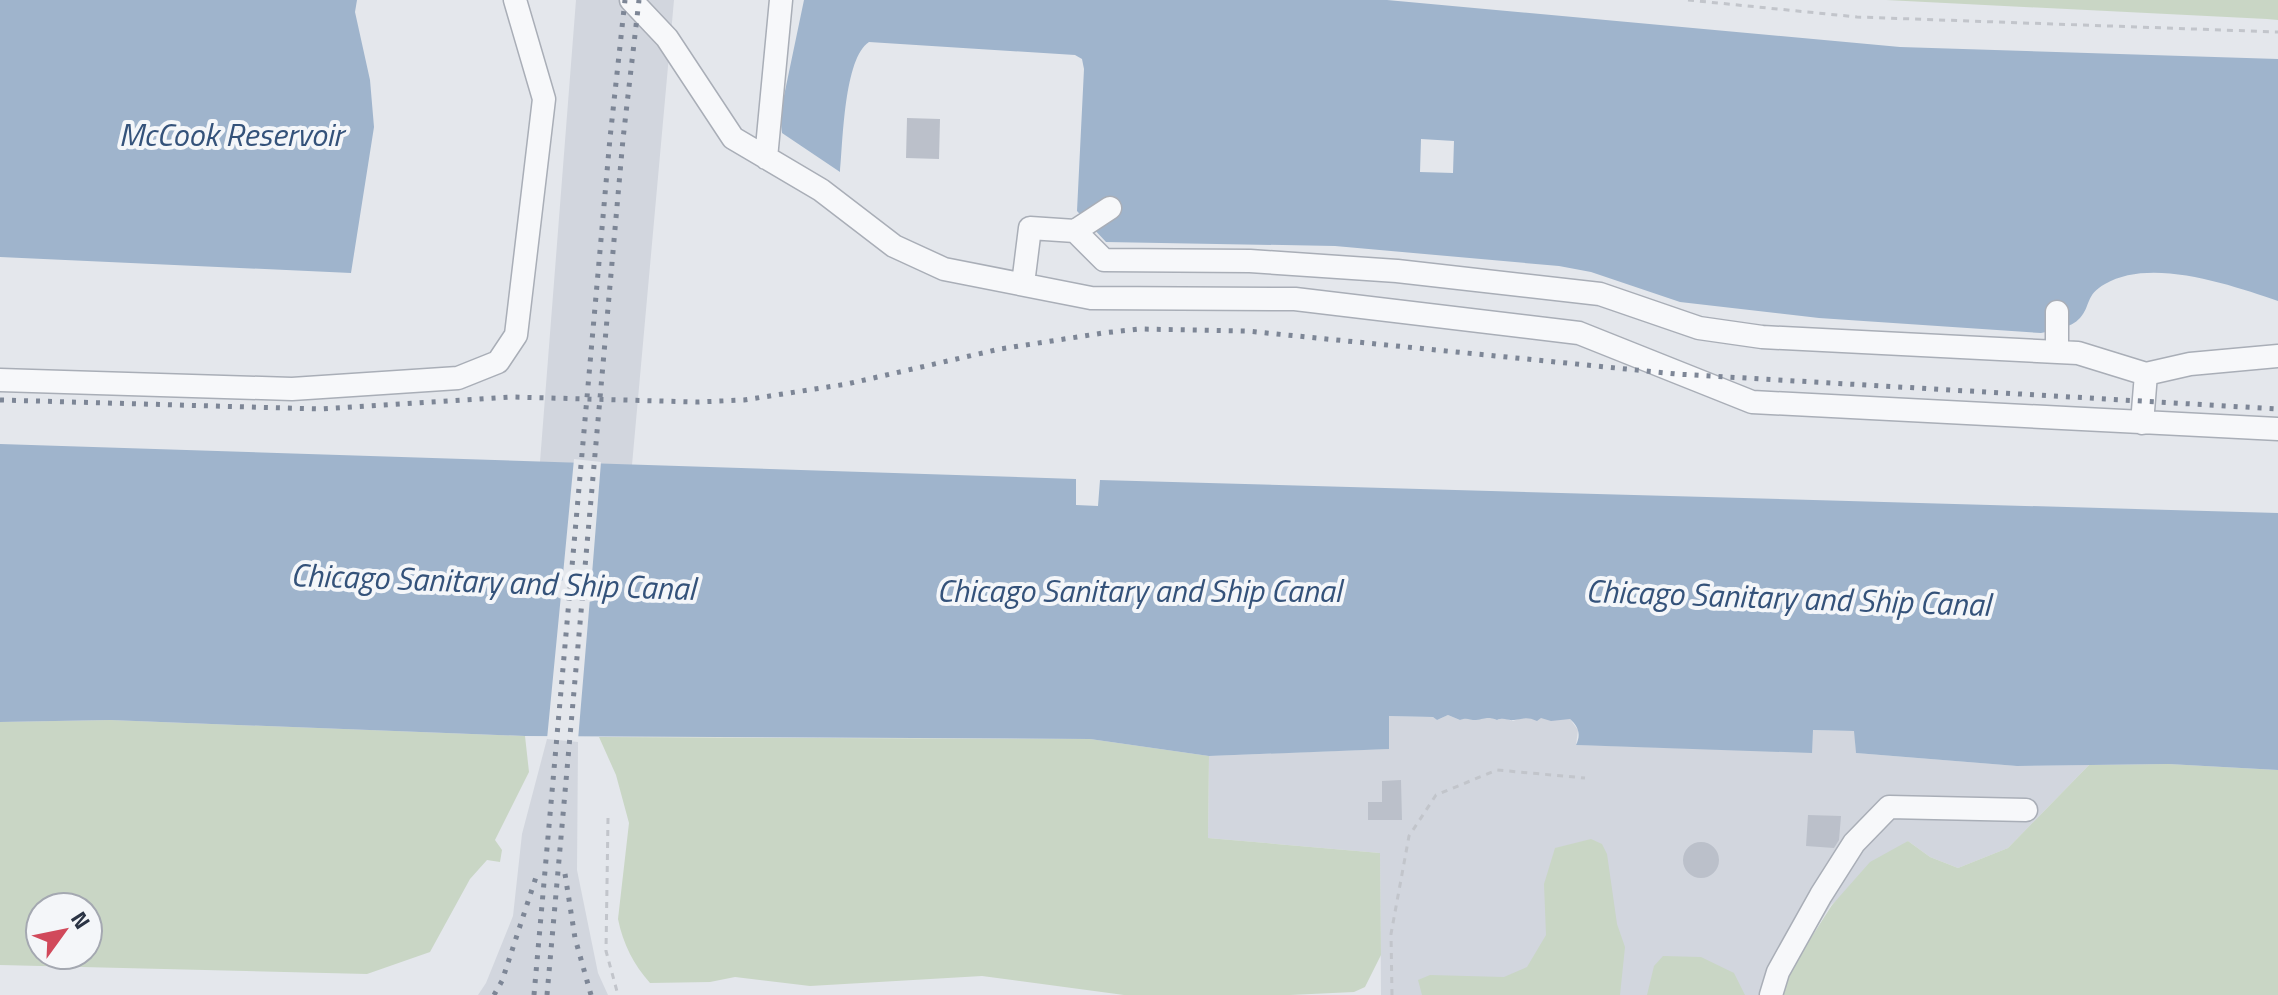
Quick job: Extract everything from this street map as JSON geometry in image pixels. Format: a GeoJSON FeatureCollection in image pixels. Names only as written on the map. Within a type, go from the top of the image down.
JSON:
{"type":"FeatureCollection","features":[{"type":"Feature","properties":{"kind":"lane"},"geometry":{"type":"LineString","coordinates":[[0,380],[292,389],[458,378],[498,362],[516,335],[544,99],[515,0]]}},
{"type":"Feature","properties":{"kind":"lane"},"geometry":{"type":"LineString","coordinates":[[631,0],[667,38],[733,138],[821,190],[894,246],[944,269],[1091,298],[1295,299],[1579,333],[1752,402],[2278,429]]}},
{"type":"Feature","properties":{"kind":"lane"},"geometry":{"type":"LineString","coordinates":[[766,158],[781,0]]}},
{"type":"Feature","properties":{"kind":"lane"},"geometry":{"type":"LineString","coordinates":[[1023,284],[1030,228],[1075,231],[1110,208]]}},
{"type":"Feature","properties":{"kind":"lane"},"geometry":{"type":"LineString","coordinates":[[1075,231],[1104,260],[1250,261],[1397,271],[1600,294],[1699,328],[1762,337],[2078,353],[2146,374],[2190,364],[2278,356]]}},
{"type":"Feature","properties":{"kind":"lane"},"geometry":{"type":"LineString","coordinates":[[2057,312],[2057,352]]}},
{"type":"Feature","properties":{"kind":"lane"},"geometry":{"type":"LineString","coordinates":[[2142,423],[2146,374]]}},
{"type":"Feature","properties":{"kind":"lane"},"geometry":{"type":"LineString","coordinates":[[1771,995],[1778,972],[1821,895],[1854,843],[1889,807],[2026,810]]}},
{"type":"Feature","properties":{"kind":"path"},"geometry":{"type":"LineString","coordinates":[[1688,0],[1857,17],[2278,32]]}},
{"type":"Feature","properties":{"kind":"path"},"geometry":{"type":"LineString","coordinates":[[1392,995],[1391,934],[1409,836],[1436,795],[1497,770],[1585,778]]}},
{"type":"Feature","properties":{"kind":"path"},"geometry":{"type":"LineString","coordinates":[[608,818],[606,951],[618,995]]}},
{"type":"Feature","properties":{"kind":"shaded area"},"geometry":{"type":"Polygon","coordinates":[[[576,0],[674,0],[632,465],[540,462],[576,0]]]}},
{"type":"Feature","properties":{"kind":"shaded area"},"geometry":{"type":"Polygon","coordinates":[[[1448,715],[1460,720],[1486,716],[1513,721],[1525,717],[1570,719],[1578,730],[1576,745],[1812,752],[1812,730],[1855,731],[1856,753],[2017,766],[2089,765],[2008,848],[1958,868],[1930,857],[1908,841],[1831,905],[1778,995],[1381,995],[1380,853],[1208,838],[1209,756],[1388,749],[1389,716],[1433,717],[1437,720],[1448,715]]]}},
{"type":"Feature","properties":{"kind":"shaded area"},"geometry":{"type":"Polygon","coordinates":[[[547,739],[578,742],[577,870],[598,973],[608,995],[478,995],[486,983],[513,916],[522,834],[547,739]]]}},
{"type":"Feature","properties":{"kind":"green space"},"geometry":{"type":"Polygon","coordinates":[[[1886,0],[2278,0],[2278,20],[2267,19],[1886,0]]]}},
{"type":"Feature","properties":{"kind":"green space"},"geometry":{"type":"Polygon","coordinates":[[[110,720],[525,736],[529,772],[495,840],[502,850],[500,862],[487,860],[470,879],[430,952],[367,974],[104,968],[104,891],[24,891],[24,966],[0,965],[0,722],[110,720]]]}},
{"type":"Feature","properties":{"kind":"green space"},"geometry":{"type":"Polygon","coordinates":[[[599,737],[1090,739],[1209,756],[1208,838],[1380,853],[1381,955],[1365,987],[1354,992],[1290,995],[1124,995],[982,976],[810,986],[735,977],[710,982],[650,983],[630,954],[618,919],[629,823],[616,775],[599,737]]]}},
{"type":"Feature","properties":{"kind":"green space"},"geometry":{"type":"Polygon","coordinates":[[[2168,764],[2278,770],[2278,995],[1778,995],[1787,975],[1832,905],[1870,862],[1908,841],[1930,857],[1958,868],[2008,848],[2089,765],[2168,764]]]}},
{"type":"Feature","properties":{"kind":"green space"},"geometry":{"type":"Polygon","coordinates":[[[1591,839],[1602,844],[1607,854],[1617,924],[1625,947],[1620,995],[1422,995],[1418,980],[1430,975],[1504,977],[1527,967],[1546,935],[1544,884],[1555,848],[1591,839]]]}},
{"type":"Feature","properties":{"kind":"green space"},"geometry":{"type":"Polygon","coordinates":[[[1663,956],[1701,957],[1734,973],[1745,995],[1647,995],[1654,966],[1663,956]]]}},
{"type":"Feature","properties":{"kind":"water","name":"McCook Reservoir"},"geometry":{"type":"Polygon","coordinates":[[[0,0],[357,0],[355,12],[370,80],[374,127],[351,273],[0,257],[0,0]]]}},
{"type":"Feature","properties":{"kind":"water"},"geometry":{"type":"Polygon","coordinates":[[[804,0],[1387,0],[1900,47],[2278,59],[2278,301],[2215,281],[2168,273],[2145,273],[2124,276],[2105,284],[2094,292],[2076,321],[2041,333],[1819,318],[1680,302],[1591,272],[1559,266],[1335,246],[1106,242],[1077,211],[1084,69],[1082,59],[1075,55],[869,42],[854,65],[850,82],[840,172],[782,133],[780,115],[804,0]],[[1421,139],[1420,172],[1453,173],[1454,141],[1421,139]]]}},
{"type":"Feature","properties":{"kind":"water","name":"Chicago Sanitary and Ship Canal"},"geometry":{"type":"Polygon","coordinates":[[[0,444],[1076,479],[1076,505],[1098,506],[1100,480],[2278,513],[2278,770],[2168,764],[2017,766],[1856,753],[1854,731],[1813,730],[1812,753],[1576,745],[1578,731],[1570,719],[1460,720],[1448,715],[1437,720],[1433,717],[1389,716],[1389,749],[1209,756],[1090,739],[525,736],[110,720],[0,722],[0,444]],[[566,579],[555,584],[553,595],[574,602],[596,600],[598,587],[589,581],[566,579]]]}},
{"type":"Feature","properties":{"kind":"pier"},"geometry":{"type":"Polygon","coordinates":[[[574,459],[601,462],[591,587],[562,585],[574,459]]]}},
{"type":"Feature","properties":{"kind":"pier"},"geometry":{"type":"Polygon","coordinates":[[[561,595],[590,598],[578,740],[547,739],[561,595]]]}},
{"type":"Feature","properties":{"kind":"building"},"geometry":{"type":"Polygon","coordinates":[[[907,118],[940,119],[939,159],[906,158],[907,118]]]}},
{"type":"Feature","properties":{"kind":"building"},"geometry":{"type":"Polygon","coordinates":[[[1401,780],[1402,820],[1368,820],[1368,802],[1382,802],[1382,781],[1401,780]]]}},
{"type":"Feature","properties":{"kind":"building"},"geometry":{"type":"Polygon","coordinates":[[[1808,815],[1841,816],[1839,840],[1834,848],[1806,846],[1808,815]]]}},
{"type":"Feature","properties":{"kind":"building"},"geometry":{"type":"Polygon","coordinates":[[[1701,842],[1714,847],[1719,860],[1714,873],[1701,878],[1688,873],[1683,860],[1688,847],[1701,842]]]}},
{"type":"Feature","properties":{"kind":"railway"},"geometry":{"type":"LineString","coordinates":[[534,995],[625,0]]}},
{"type":"Feature","properties":{"kind":"railway"},"geometry":{"type":"LineString","coordinates":[[547,995],[623,139],[639,0]]}},
{"type":"Feature","properties":{"kind":"railway"},"geometry":{"type":"LineString","coordinates":[[0,400],[321,409],[513,397],[697,402],[744,400],[847,384],[1000,349],[1139,329],[1247,331],[1676,374],[2278,409]]}},
{"type":"Feature","properties":{"kind":"railway"},"geometry":{"type":"LineString","coordinates":[[494,995],[502,981],[538,871]]}},
{"type":"Feature","properties":{"kind":"railway"},"geometry":{"type":"LineString","coordinates":[[565,874],[575,938],[591,995]]}}]}
